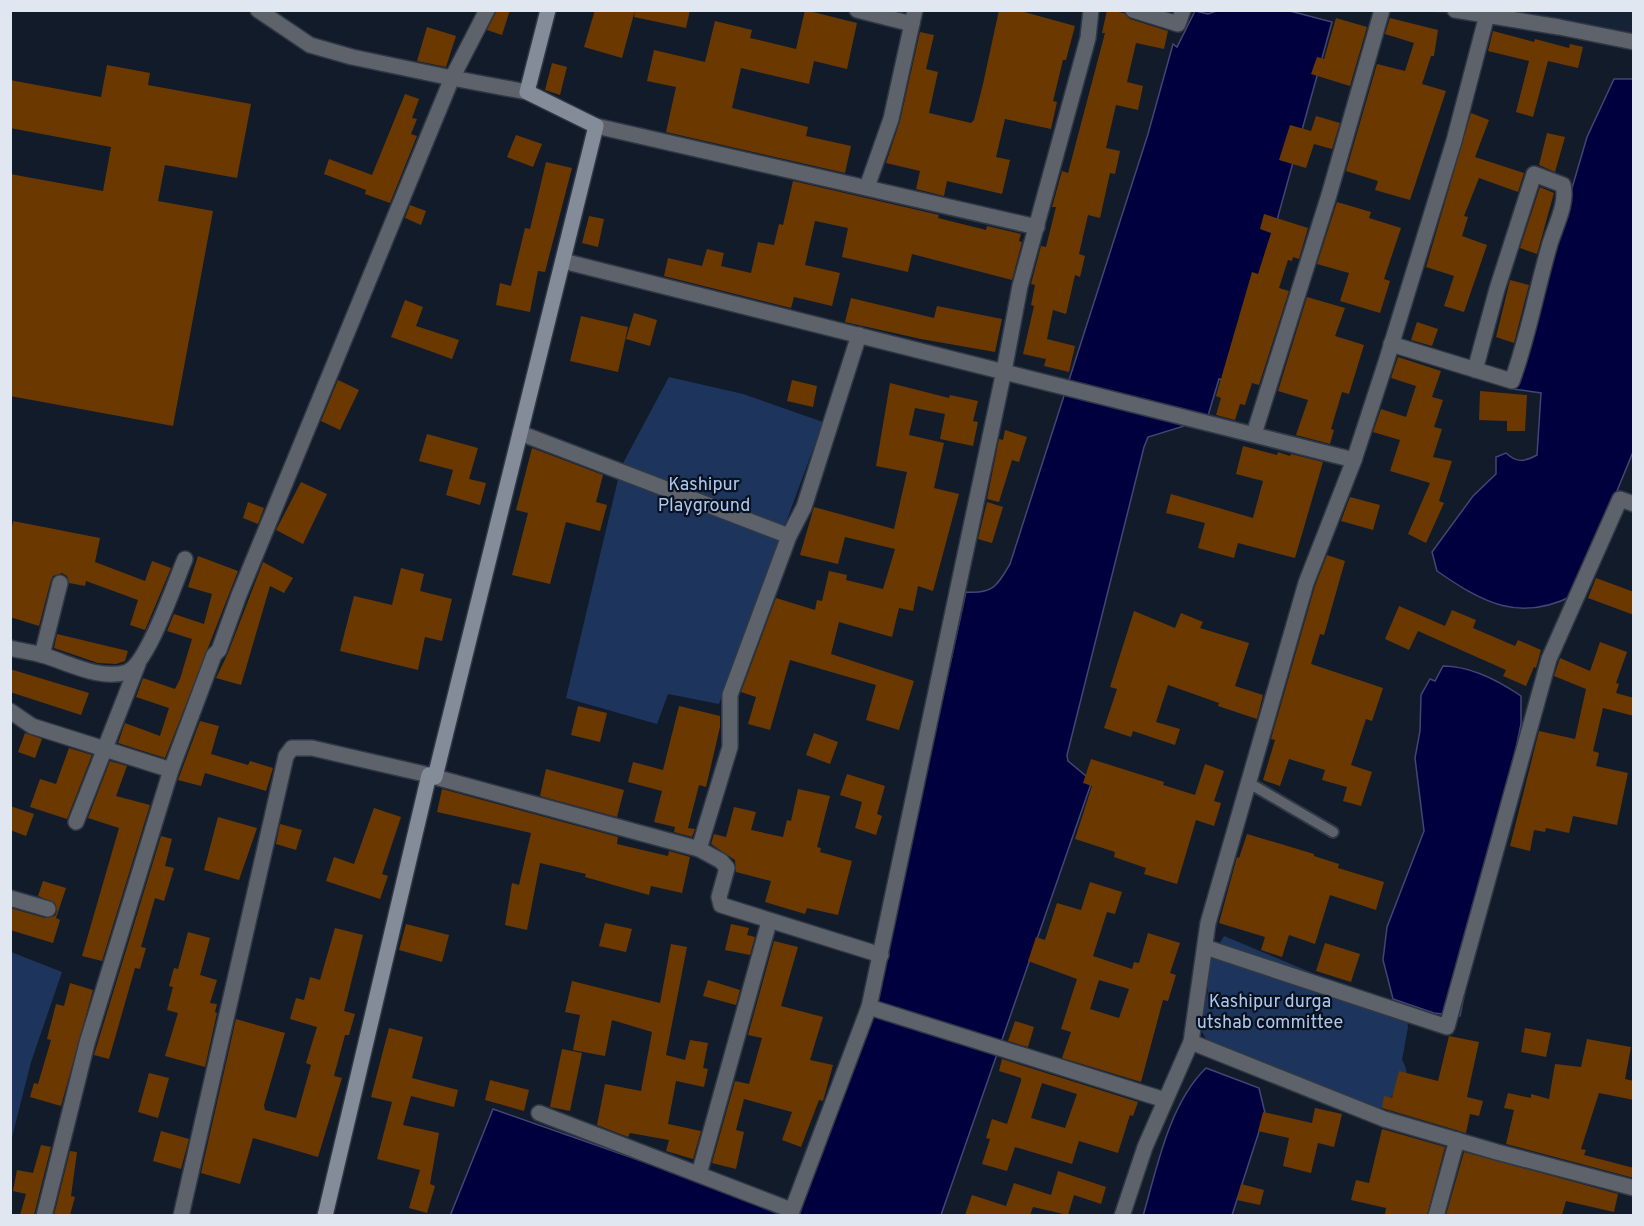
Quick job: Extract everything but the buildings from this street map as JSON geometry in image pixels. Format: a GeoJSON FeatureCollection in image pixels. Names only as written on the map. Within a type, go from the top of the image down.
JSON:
{"type":"FeatureCollection","features":[{"type":"Feature","properties":{"kind":"street"},"geometry":{"type":"LineString","coordinates":[[258,10],[310,45],[352,57],[527,92],[597,126],[708,154],[867,187],[1037,227]]}},
{"type":"Feature","properties":{"kind":"street"},"geometry":{"type":"LineString","coordinates":[[44,1215],[87,1043],[171,770],[214,655],[219,651],[239,595],[452,78],[487,10]]}},
{"type":"Feature","properties":{"kind":"street"},"geometry":{"type":"LineString","coordinates":[[527,92],[548,10]]}},
{"type":"Feature","properties":{"kind":"street"},"geometry":{"type":"LineString","coordinates":[[857,10],[913,17],[891,119],[867,187]]}},
{"type":"Feature","properties":{"kind":"street"},"geometry":{"type":"LineString","coordinates":[[539,1113],[699,1174],[791,1213],[869,1007],[1020,286],[1088,38],[1091,10]]}},
{"type":"Feature","properties":{"kind":"street"},"geometry":{"type":"LineString","coordinates":[[1132,10],[1178,24],[1183,10]]}},
{"type":"Feature","properties":{"kind":"street"},"geometry":{"type":"LineString","coordinates":[[1254,434],[1329,195],[1382,10]]}},
{"type":"Feature","properties":{"kind":"street"},"geometry":{"type":"LineString","coordinates":[[1455,10],[1634,42]]}},
{"type":"Feature","properties":{"kind":"street"},"geometry":{"type":"LineString","coordinates":[[1122,1215],[1145,1147],[1191,1042],[1208,922],[1306,583],[1354,460],[1391,344],[1454,141],[1487,15]]}},
{"type":"Feature","properties":{"kind":"street"},"geometry":{"type":"LineString","coordinates":[[326,1215],[432,776],[597,126]]}},
{"type":"Feature","properties":{"kind":"street"},"geometry":{"type":"LineString","coordinates":[[1391,344],[1475,370],[1512,381],[1526,343],[1549,247],[1566,194],[1563,185],[1534,174],[1497,289],[1475,370]]}},
{"type":"Feature","properties":{"kind":"street"},"geometry":{"type":"LineString","coordinates":[[563,261],[1354,460]]}},
{"type":"Feature","properties":{"kind":"street"},"geometry":{"type":"LineString","coordinates":[[699,849],[730,747],[730,695],[789,536],[804,507],[859,335]]}},
{"type":"Feature","properties":{"kind":"street"},"geometry":{"type":"LineString","coordinates":[[520,433],[789,536]]}},
{"type":"Feature","properties":{"kind":"street"},"geometry":{"type":"LineString","coordinates":[[1204,947],[1447,1027],[1549,659],[1620,499],[1634,504]]}},
{"type":"Feature","properties":{"kind":"street"},"geometry":{"type":"LineString","coordinates":[[76,822],[138,663],[151,641],[185,559]]}},
{"type":"Feature","properties":{"kind":"street"},"geometry":{"type":"LineString","coordinates":[[42,655],[60,584]]}},
{"type":"Feature","properties":{"kind":"street"},"geometry":{"type":"LineString","coordinates":[[10,648],[42,655],[92,671],[113,674],[128,672],[138,663]]}},
{"type":"Feature","properties":{"kind":"street"},"geometry":{"type":"LineString","coordinates":[[10,711],[32,726],[171,770]]}},
{"type":"Feature","properties":{"kind":"street"},"geometry":{"type":"LineString","coordinates":[[182,1215],[286,756],[292,748],[312,748],[432,776],[699,849],[721,861],[727,868],[719,897],[722,905],[769,922],[881,954]]}},
{"type":"Feature","properties":{"kind":"street"},"geometry":{"type":"LineString","coordinates":[[10,898],[48,909]]}},
{"type":"Feature","properties":{"kind":"street"},"geometry":{"type":"LineString","coordinates":[[699,1174],[769,922]]}},
{"type":"Feature","properties":{"kind":"street"},"geometry":{"type":"LineString","coordinates":[[869,1007],[1165,1100]]}},
{"type":"Feature","properties":{"kind":"street"},"geometry":{"type":"LineString","coordinates":[[1191,1042],[1384,1119],[1634,1188]]}},
{"type":"Feature","properties":{"kind":"street"},"geometry":{"type":"LineString","coordinates":[[1436,1215],[1457,1140]]}},
{"type":"Feature","properties":{"kind":"lane"},"geometry":{"type":"LineString","coordinates":[[1250,783],[1333,832]]}},
{"type":"Feature","properties":{"kind":"shaded area"},"geometry":{"type":"Polygon","coordinates":[[[1219,10],[1290,11],[1332,22],[1232,382],[1219,379],[1207,419],[1148,437],[1144,447],[1067,755],[1068,761],[1092,781],[941,1215],[799,1216],[886,955],[966,592],[982,592],[993,587],[1010,564],[1148,134],[1173,44],[1177,47],[1195,11],[1208,14],[1219,10]]]}},
{"type":"Feature","properties":{"kind":"shaded area"},"geometry":{"type":"Polygon","coordinates":[[[1425,11],[1633,11],[1633,47],[1630,47],[1425,11]]]}},
{"type":"Feature","properties":{"kind":"shaded area"},"geometry":{"type":"Polygon","coordinates":[[[1614,79],[1633,79],[1633,452],[1574,595],[1536,608],[1502,606],[1470,592],[1437,571],[1432,552],[1473,496],[1496,474],[1496,457],[1506,453],[1514,459],[1521,460],[1537,455],[1541,393],[1513,389],[1587,137],[1614,79]]]}},
{"type":"Feature","properties":{"kind":"shaded area"},"geometry":{"type":"Polygon","coordinates":[[[1443,666],[1484,675],[1521,696],[1521,724],[1460,1016],[1434,1013],[1393,999],[1383,960],[1387,927],[1424,831],[1415,758],[1420,731],[1421,695],[1430,679],[1435,681],[1443,666]]]}},
{"type":"Feature","properties":{"kind":"shaded area"},"geometry":{"type":"Polygon","coordinates":[[[1206,1068],[1259,1088],[1265,1113],[1232,1215],[1143,1216],[1173,1118],[1193,1083],[1206,1068]]]}},
{"type":"Feature","properties":{"kind":"shaded area"},"geometry":{"type":"Polygon","coordinates":[[[493,1109],[795,1215],[450,1216],[493,1109]]]}},
{"type":"Feature","properties":{"kind":"green space","name":"Kashipur Playground"},"geometry":{"type":"Polygon","coordinates":[[[669,377],[743,394],[823,422],[719,704],[668,694],[657,724],[566,698],[621,467],[669,377]]]}},
{"type":"Feature","properties":{"kind":"green space","name":"Kashipur durga utshab committee"},"geometry":{"type":"Polygon","coordinates":[[[1224,936],[1406,1012],[1408,1027],[1402,1060],[1406,1074],[1387,1106],[1377,1110],[1206,1039],[1199,1026],[1208,992],[1207,965],[1224,936]]]}},
{"type":"Feature","properties":{"kind":"green space"},"geometry":{"type":"Polygon","coordinates":[[[11,952],[62,972],[31,1062],[11,1141],[11,952]]]}}]}
